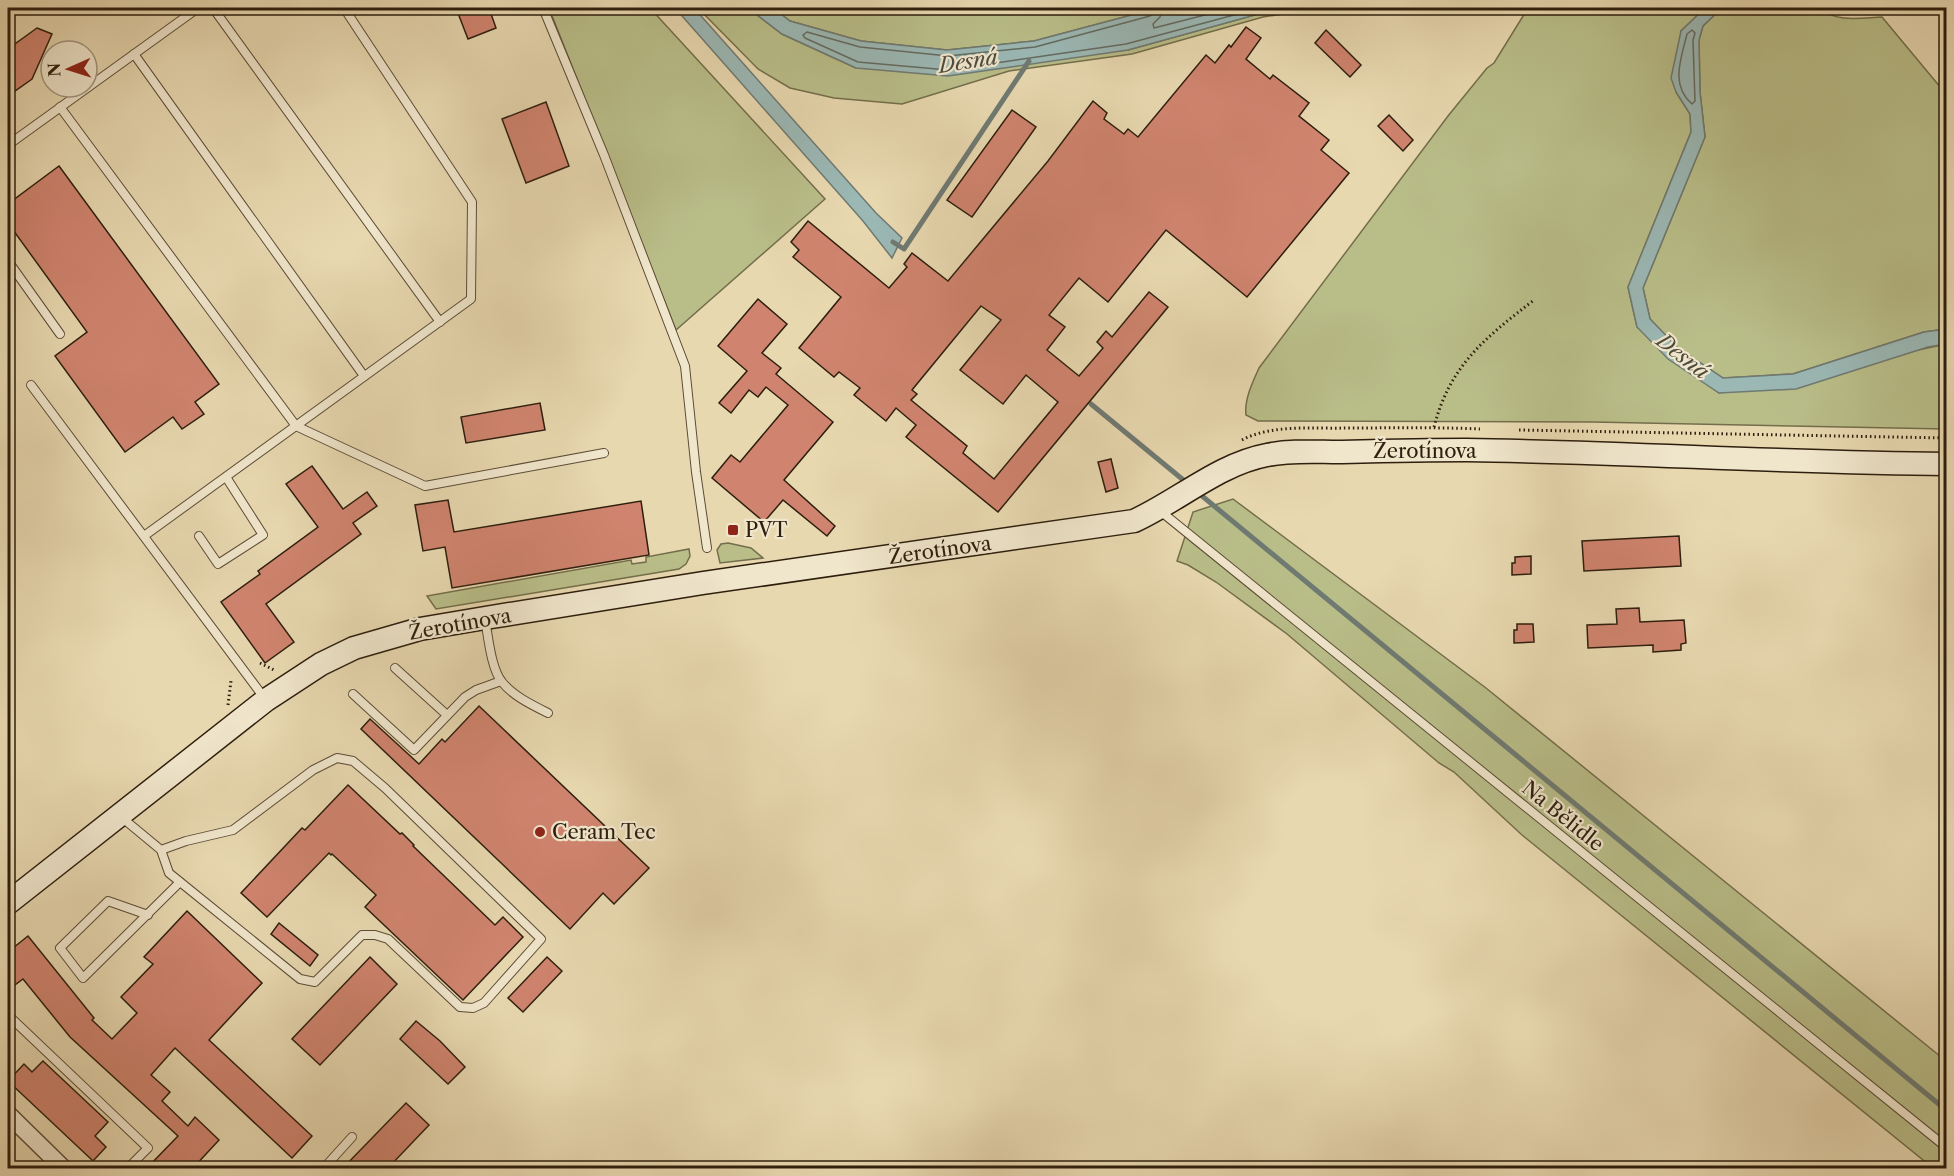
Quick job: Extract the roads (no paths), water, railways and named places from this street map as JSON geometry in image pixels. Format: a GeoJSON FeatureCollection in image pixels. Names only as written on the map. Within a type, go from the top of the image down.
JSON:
{"type":"FeatureCollection","features":[{"type":"Feature","properties":{"kind":"street","name":"Žerotínova"},"geometry":{"type":"LineString","coordinates":[[8,903],[266,700],[321,664],[354,648],[420,629],[703,583],[1134,521],[1159,510],[1233,466],[1267,455],[1431,450],[1545,451],[1861,464],[1947,464]]}},
{"type":"Feature","properties":{"kind":"street"},"geometry":{"type":"LineString","coordinates":[[8,1114],[63,1168]]}},
{"type":"Feature","properties":{"kind":"lane"},"geometry":{"type":"LineString","coordinates":[[8,145],[198,8]]}},
{"type":"Feature","properties":{"kind":"lane"},"geometry":{"type":"LineString","coordinates":[[213,8],[440,322]]}},
{"type":"Feature","properties":{"kind":"lane"},"geometry":{"type":"LineString","coordinates":[[144,536],[471,299],[472,202],[344,8]]}},
{"type":"Feature","properties":{"kind":"lane"},"geometry":{"type":"LineString","coordinates":[[543,8],[604,155],[685,366],[706,548]]}},
{"type":"Feature","properties":{"kind":"lane"},"geometry":{"type":"LineString","coordinates":[[134,54],[364,376]]}},
{"type":"Feature","properties":{"kind":"lane"},"geometry":{"type":"LineString","coordinates":[[60,107],[296,426],[425,486],[604,453]]}},
{"type":"Feature","properties":{"kind":"lane"},"geometry":{"type":"LineString","coordinates":[[8,261],[60,334]]}},
{"type":"Feature","properties":{"kind":"lane"},"geometry":{"type":"LineString","coordinates":[[31,385],[266,700]]}},
{"type":"Feature","properties":{"kind":"lane"},"geometry":{"type":"LineString","coordinates":[[199,536],[218,564],[263,534],[226,477]]}},
{"type":"Feature","properties":{"kind":"lane","name":"Na Bělidle"},"geometry":{"type":"LineString","coordinates":[[1159,510],[1947,1147]]}},
{"type":"Feature","properties":{"kind":"lane"},"geometry":{"type":"LineString","coordinates":[[484,618],[494,662],[501,681],[527,703],[548,713]]}},
{"type":"Feature","properties":{"kind":"lane"},"geometry":{"type":"LineString","coordinates":[[395,668],[447,716]]}},
{"type":"Feature","properties":{"kind":"lane"},"geometry":{"type":"LineString","coordinates":[[353,694],[414,750],[465,697],[476,690],[501,681]]}},
{"type":"Feature","properties":{"kind":"lane"},"geometry":{"type":"LineString","coordinates":[[119,816],[161,850],[169,873],[300,979],[315,981],[362,935],[375,935],[388,939],[460,1007],[473,1008],[484,1003],[542,939],[385,788],[353,761],[337,758],[313,770],[233,830],[186,841],[161,850]]}},
{"type":"Feature","properties":{"kind":"lane"},"geometry":{"type":"LineString","coordinates":[[148,915],[108,901],[60,948],[83,978],[148,915],[180,882]]}},
{"type":"Feature","properties":{"kind":"lane"},"geometry":{"type":"LineString","coordinates":[[8,1015],[148,1148],[128,1168]]}},
{"type":"Feature","properties":{"kind":"lane"},"geometry":{"type":"LineString","coordinates":[[324,1168],[352,1137]]}},
{"type":"Feature","properties":{"kind":"water"},"geometry":{"type":"Polygon","coordinates":[[[675,8],[694,8],[876,213],[902,238],[892,258],[863,221],[675,8]]]}},
{"type":"Feature","properties":{"kind":"water","name":"Desná"},"geometry":{"type":"Polygon","coordinates":[[[748,8],[773,8],[790,21],[861,41],[947,50],[1034,41],[1158,8],[1280,8],[1128,50],[948,76],[856,68],[782,34],[748,8]]]}},
{"type":"Feature","properties":{"kind":"water","name":"Desná"},"geometry":{"type":"Polygon","coordinates":[[[1705,8],[1722,8],[1703,26],[1699,40],[1700,92],[1705,137],[1643,288],[1650,319],[1677,347],[1723,378],[1793,374],[1924,332],[1946,329],[1946,344],[1928,347],[1796,389],[1719,393],[1668,359],[1637,327],[1628,287],[1691,132],[1690,114],[1676,92],[1671,78],[1681,31],[1705,8]]]}},
{"type":"Feature","properties":{"kind":"waterway"},"geometry":{"type":"LineString","coordinates":[[893,242],[904,249],[1029,61]]}},
{"type":"Feature","properties":{"kind":"waterway"},"geometry":{"type":"LineString","coordinates":[[1091,404],[1187,483]]}},
{"type":"Feature","properties":{"kind":"waterway"},"geometry":{"type":"LineString","coordinates":[[1196,491],[1946,1110]]}},
{"type":"Feature","properties":{"kind":"place","name":"PVT"},"geometry":{"type":"Point","coordinates":[733,530]}},
{"type":"Feature","properties":{"kind":"place","name":"Ceram Tec"},"geometry":{"type":"Point","coordinates":[540,832]}}]}
